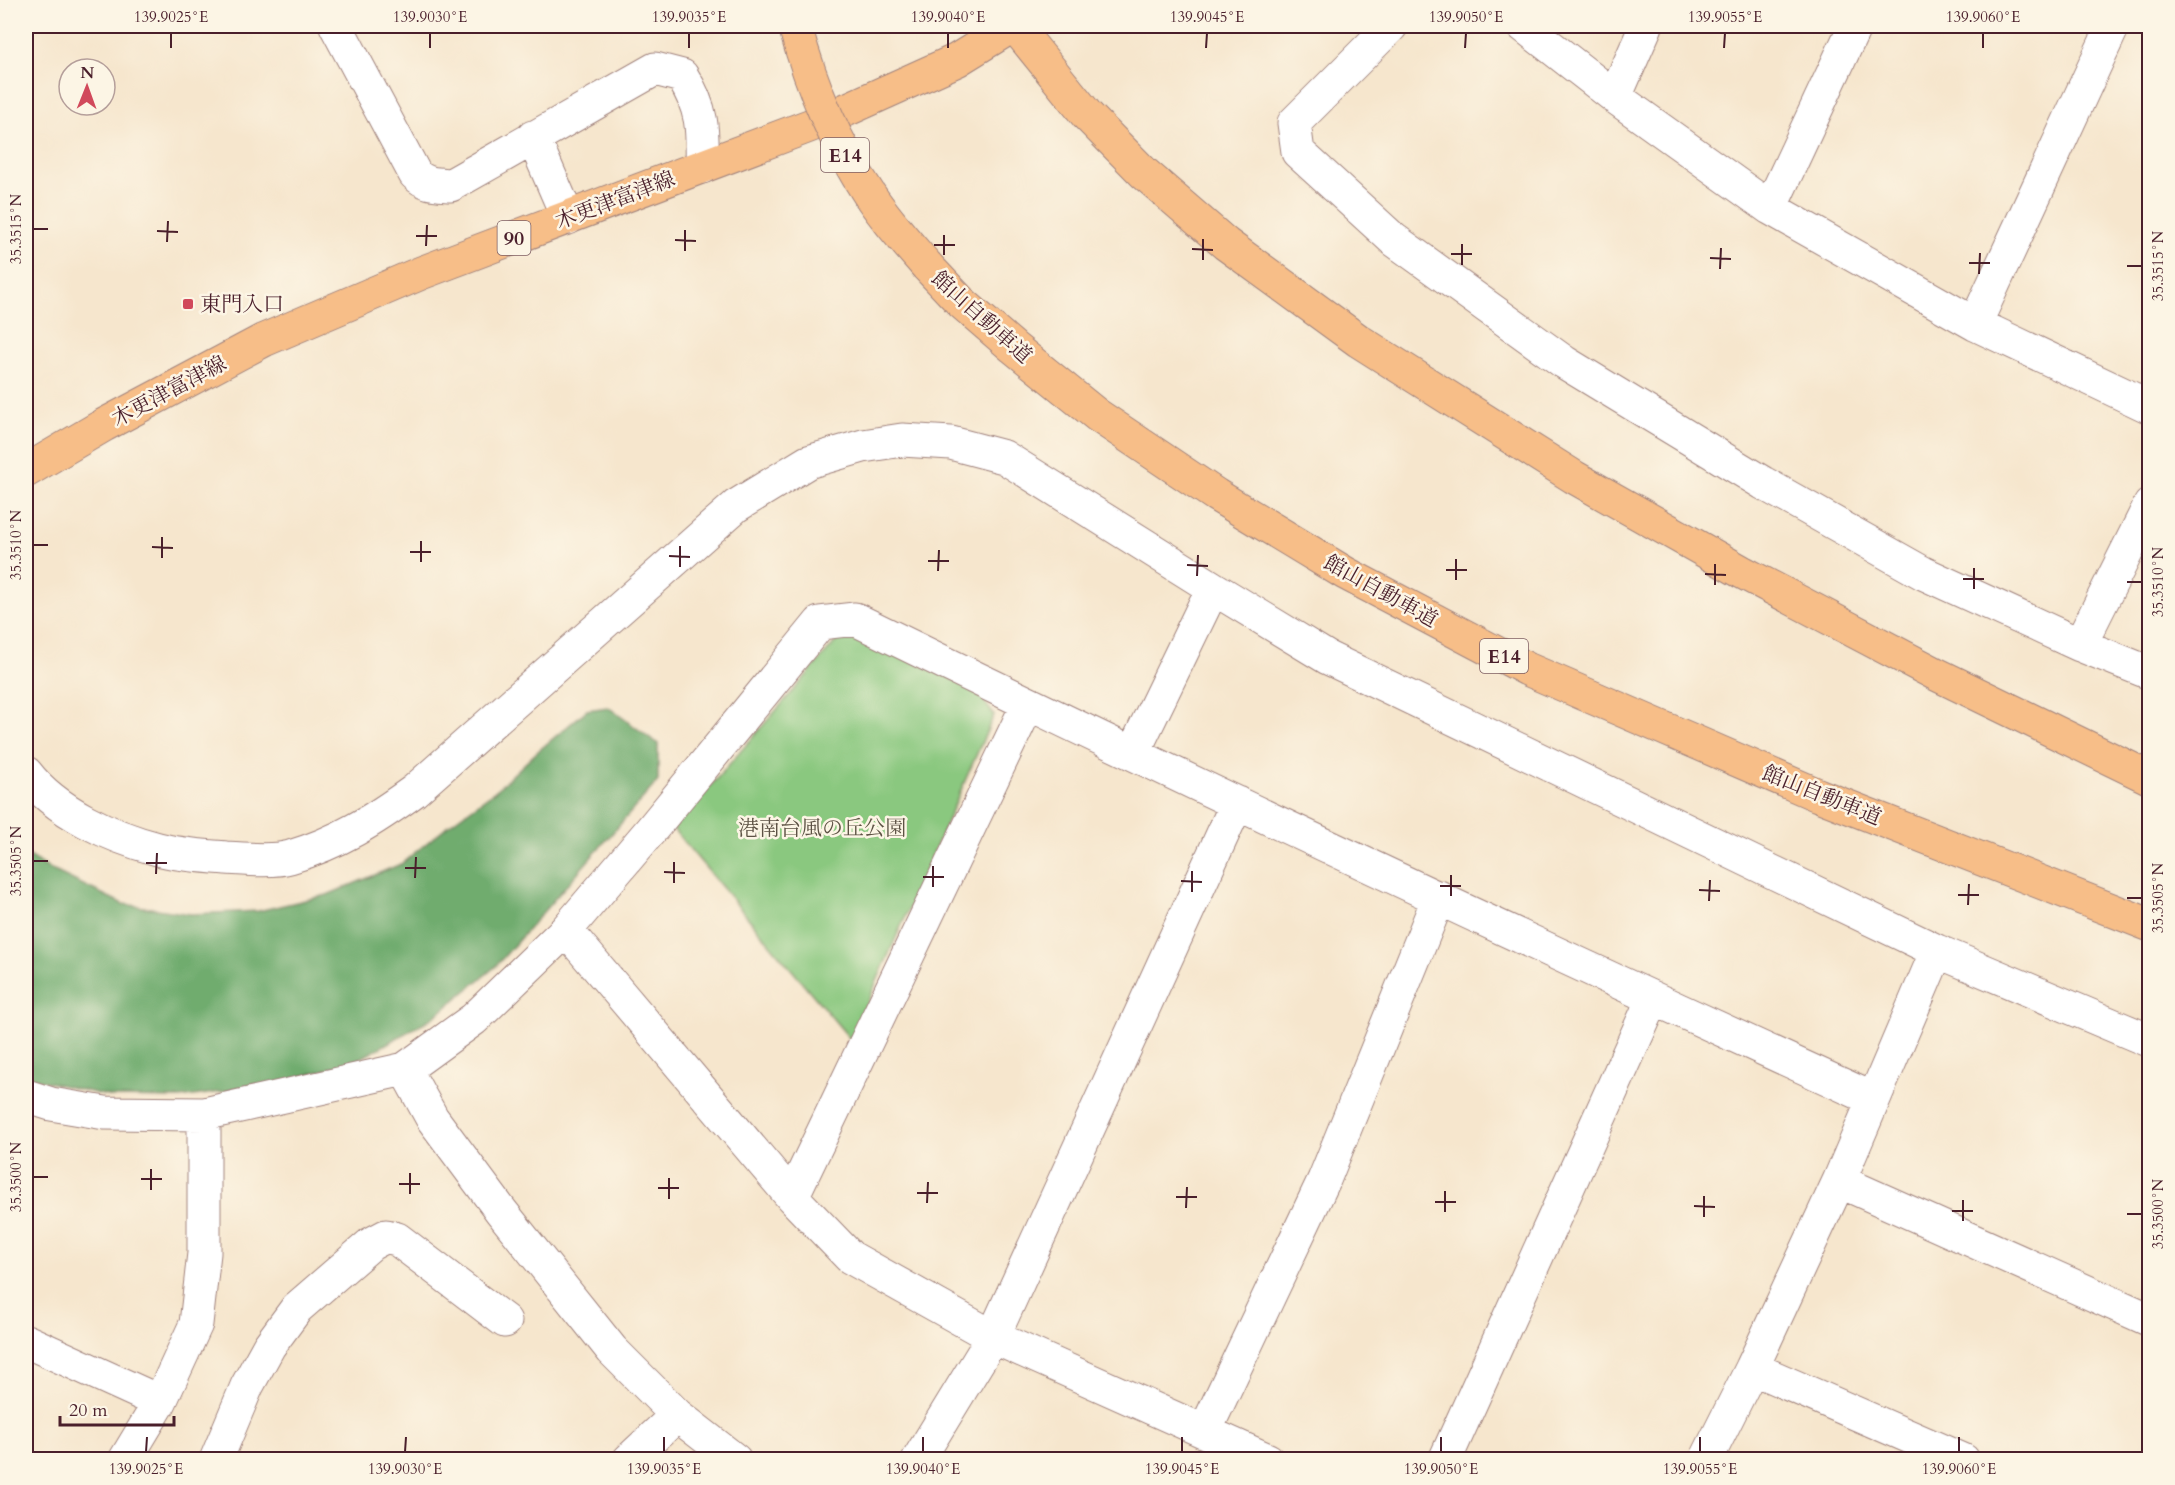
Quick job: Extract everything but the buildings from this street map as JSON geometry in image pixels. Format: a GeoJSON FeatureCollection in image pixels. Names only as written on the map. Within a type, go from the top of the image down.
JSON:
{"type":"FeatureCollection","features":[{"type":"Feature","properties":{"kind":"main road","name":"館山自動車道"},"geometry":{"type":"LineString","coordinates":[[795,26],[815,89],[833,132],[850,164],[895,230],[927,266],[961,302],[1097,414],[1216,495],[1345,573],[1527,669],[1818,795],[2150,925]]}},
{"type":"Feature","properties":{"kind":"main road"},"geometry":{"type":"LineString","coordinates":[[1014,26],[1087,115],[1144,173],[1226,244],[1359,341],[1564,471],[1742,572],[1935,674],[2150,778]]}},
{"type":"Feature","properties":{"kind":"main road","name":"木更津富津線"},"geometry":{"type":"LineString","coordinates":[[26,471],[104,425],[264,340],[421,273],[817,123],[946,65],[1014,26]]}},
{"type":"Feature","properties":{"kind":"street"},"geometry":{"type":"LineString","coordinates":[[336,26],[415,174],[422,181],[432,184],[451,184],[655,69],[682,76],[694,95],[703,128],[702,167]]}},
{"type":"Feature","properties":{"kind":"street"},"geometry":{"type":"LineString","coordinates":[[1391,26],[1294,123],[1298,152],[1393,239],[1564,362],[1763,483],[1923,573],[2080,645],[2150,673]]}},
{"type":"Feature","properties":{"kind":"street"},"geometry":{"type":"LineString","coordinates":[[1524,26],[1615,97],[1770,208],[1975,324],[2150,407]]}},
{"type":"Feature","properties":{"kind":"street"},"geometry":{"type":"LineString","coordinates":[[1615,97],[1646,26]]}},
{"type":"Feature","properties":{"kind":"street"},"geometry":{"type":"LineString","coordinates":[[1770,208],[1854,26]]}},
{"type":"Feature","properties":{"kind":"street"},"geometry":{"type":"LineString","coordinates":[[1975,324],[2113,26]]}},
{"type":"Feature","properties":{"kind":"street"},"geometry":{"type":"LineString","coordinates":[[533,137],[568,218]]}},
{"type":"Feature","properties":{"kind":"street"},"geometry":{"type":"LineString","coordinates":[[26,774],[35,786],[84,822],[159,849],[242,859],[287,858],[341,838],[373,820],[414,791],[736,506],[808,462],[863,446],[902,440],[951,443],[1004,456],[1328,658],[1937,951],[2150,1041]]}},
{"type":"Feature","properties":{"kind":"street"},"geometry":{"type":"LineString","coordinates":[[2080,645],[2150,506]]}},
{"type":"Feature","properties":{"kind":"street"},"geometry":{"type":"LineString","coordinates":[[1133,753],[1213,588]]}},
{"type":"Feature","properties":{"kind":"street"},"geometry":{"type":"LineString","coordinates":[[26,1096],[51,1104],[105,1113],[204,1114],[405,1069],[474,1019],[566,930],[820,623],[855,619],[1237,803],[1653,999],[1873,1099]]}},
{"type":"Feature","properties":{"kind":"street"},"geometry":{"type":"LineString","coordinates":[[792,1197],[1028,704]]}},
{"type":"Feature","properties":{"kind":"street"},"geometry":{"type":"LineString","coordinates":[[918,1460],[993,1337],[1237,803]]}},
{"type":"Feature","properties":{"kind":"street"},"geometry":{"type":"LineString","coordinates":[[1205,1431],[1324,1180],[1439,897]]}},
{"type":"Feature","properties":{"kind":"street"},"geometry":{"type":"LineString","coordinates":[[566,930],[792,1197],[850,1257],[993,1337],[1268,1460]]}},
{"type":"Feature","properties":{"kind":"street"},"geometry":{"type":"LineString","coordinates":[[1718,1455],[1752,1368],[1839,1181],[1937,951]]}},
{"type":"Feature","properties":{"kind":"street"},"geometry":{"type":"LineString","coordinates":[[1445,1460],[1653,999]]}},
{"type":"Feature","properties":{"kind":"street"},"geometry":{"type":"LineString","coordinates":[[405,1069],[432,1118],[501,1211],[612,1350],[677,1415],[735,1460]]}},
{"type":"Feature","properties":{"kind":"street"},"geometry":{"type":"LineString","coordinates":[[125,1460],[160,1402],[196,1324],[204,1253],[204,1114]]}},
{"type":"Feature","properties":{"kind":"street"},"geometry":{"type":"LineString","coordinates":[[1839,1181],[2150,1320]]}},
{"type":"Feature","properties":{"kind":"street"},"geometry":{"type":"LineString","coordinates":[[216,1460],[247,1386],[269,1346],[297,1308],[370,1244],[386,1236],[397,1239],[505,1321]]}},
{"type":"Feature","properties":{"kind":"street"},"geometry":{"type":"LineString","coordinates":[[26,1341],[160,1402]]}},
{"type":"Feature","properties":{"kind":"street"},"geometry":{"type":"LineString","coordinates":[[1752,1368],[1963,1460]]}},
{"type":"Feature","properties":{"kind":"street"},"geometry":{"type":"LineString","coordinates":[[629,1460],[677,1415]]}},
{"type":"Feature","properties":{"kind":"green space","name":"港南台風の丘公園"},"geometry":{"type":"Polygon","coordinates":[[[854,635],[975,689],[994,715],[851,1040],[673,829],[838,639],[854,635]]]}},
{"type":"Feature","properties":{"kind":"green space"},"geometry":{"type":"Polygon","coordinates":[[[608,707],[658,744],[658,781],[495,967],[434,1017],[358,1060],[276,1084],[180,1098],[112,1097],[26,1077],[26,854],[50,869],[123,904],[191,914],[258,911],[327,895],[401,864],[495,791],[587,710],[608,707]]]}},
{"type":"Feature","properties":{"kind":"place","name":"東門入口"},"geometry":{"type":"Point","coordinates":[188,304]}}]}
